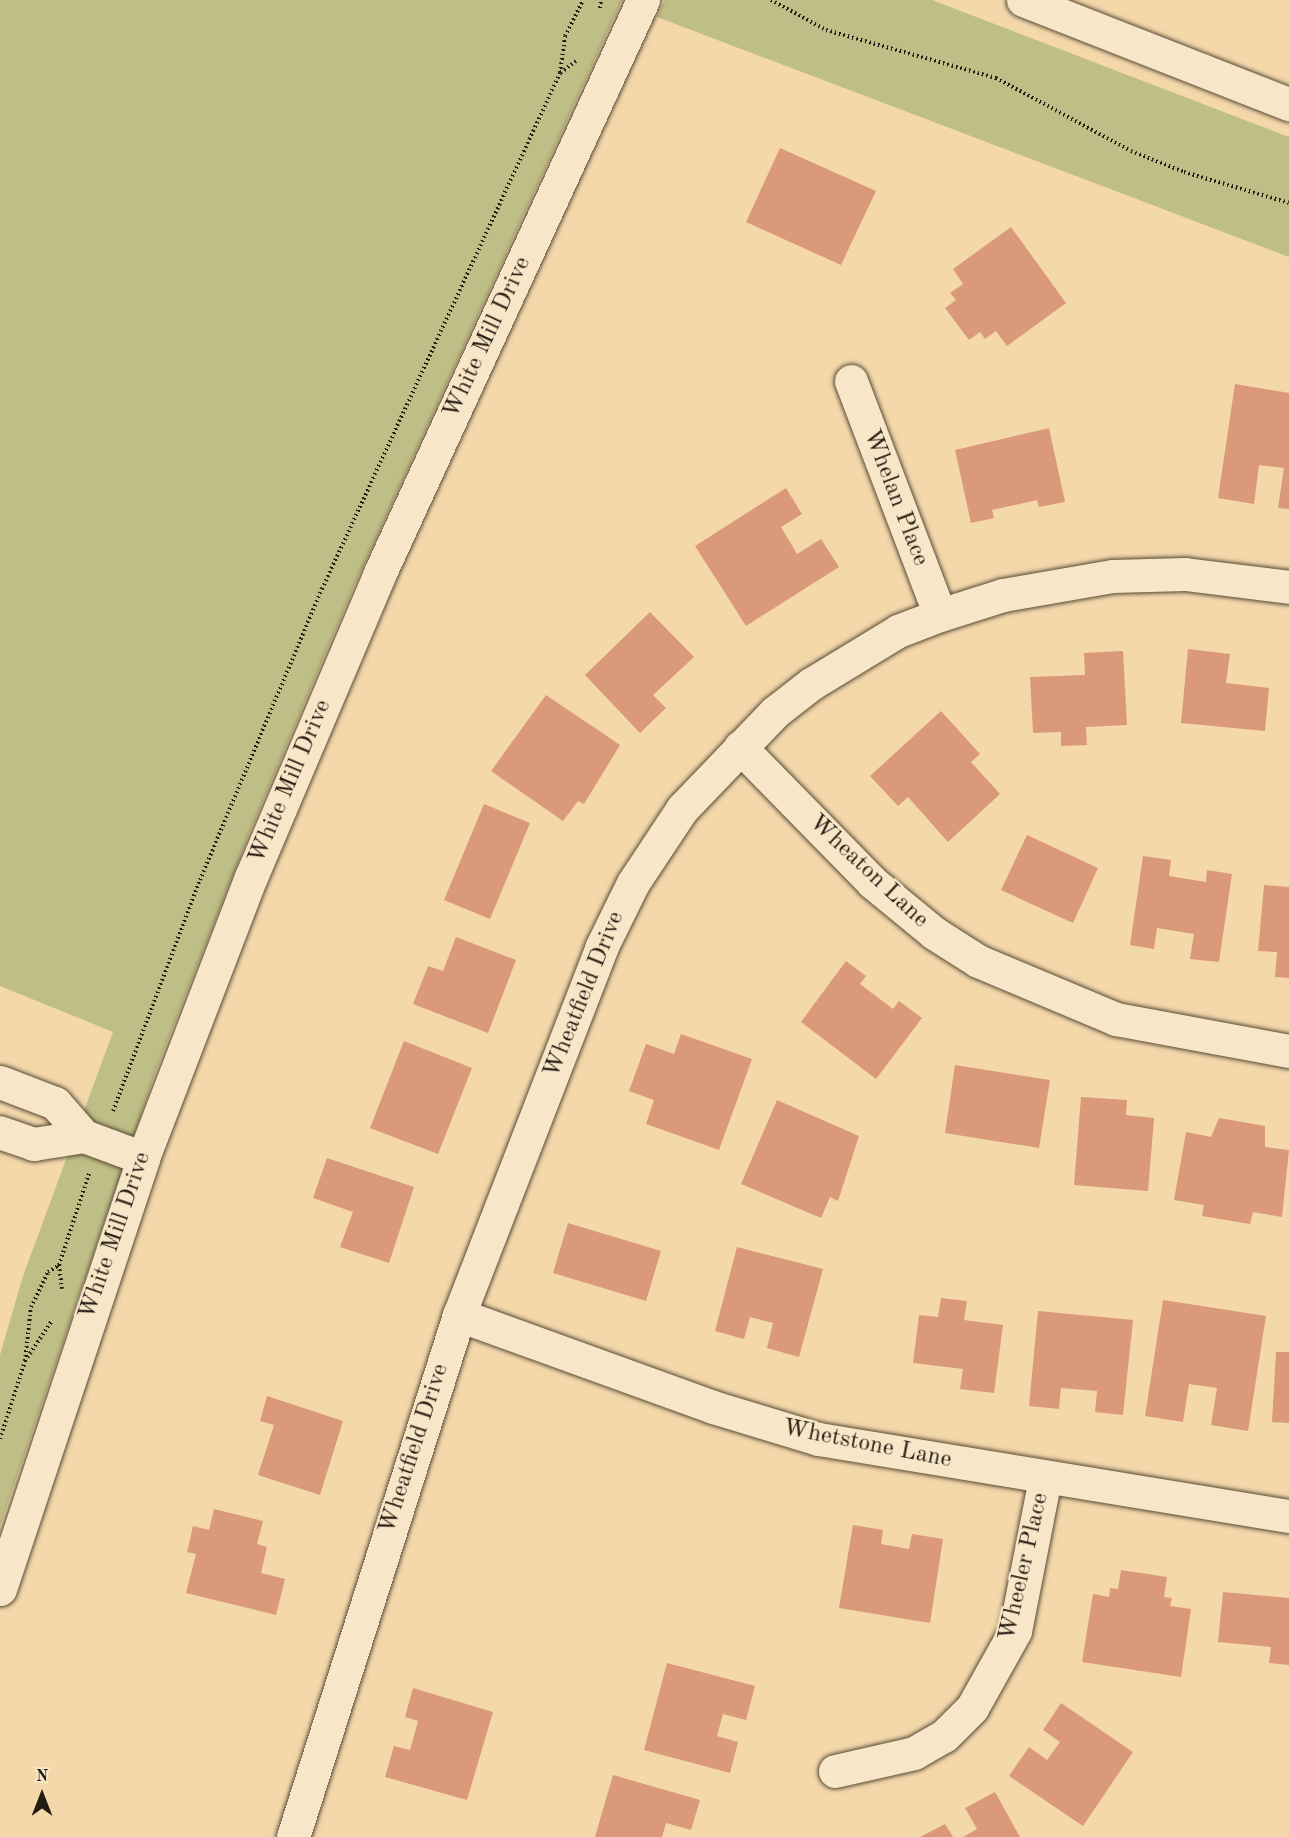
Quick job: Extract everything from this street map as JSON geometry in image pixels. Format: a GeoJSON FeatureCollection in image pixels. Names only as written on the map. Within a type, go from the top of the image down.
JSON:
{"type":"FeatureCollection","features":[{"type":"Feature","properties":{"kind":"street","name":"White Mill Drive"},"geometry":{"type":"LineString","coordinates":[[0,1589],[143,1158],[251,877],[379,575],[643,0]]}},
{"type":"Feature","properties":{"kind":"street"},"geometry":{"type":"LineString","coordinates":[[1023,0],[1289,104]]}},
{"type":"Feature","properties":{"kind":"street","name":"Whelan Place"},"geometry":{"type":"LineString","coordinates":[[851,381],[940,615]]}},
{"type":"Feature","properties":{"kind":"street","name":"Wheatfield Drive"},"geometry":{"type":"LineString","coordinates":[[293,1837],[459,1315],[618,911],[663,834],[740,747],[812,684],[898,631],[940,615],[1036,588],[1147,573],[1289,587]]}},
{"type":"Feature","properties":{"kind":"street","name":"Wheaton Lane"},"geometry":{"type":"LineString","coordinates":[[740,747],[872,882],[934,933],[978,961],[1116,1019],[1289,1051]]}},
{"type":"Feature","properties":{"kind":"street"},"geometry":{"type":"LineString","coordinates":[[0,1082],[55,1103],[84,1136],[143,1158]]}},
{"type":"Feature","properties":{"kind":"street"},"geometry":{"type":"LineString","coordinates":[[0,1132],[34,1144],[84,1136]]}},
{"type":"Feature","properties":{"kind":"street","name":"Whetstone Lane"},"geometry":{"type":"LineString","coordinates":[[459,1315],[785,1430],[1045,1478],[1289,1516]]}},
{"type":"Feature","properties":{"kind":"street","name":"Wheeler Place"},"geometry":{"type":"LineString","coordinates":[[835,1771],[914,1754],[944,1736],[972,1708],[1015,1630],[1045,1478]]}},
{"type":"Feature","properties":{"kind":"path"},"geometry":{"type":"LineString","coordinates":[[118,1098],[200,880],[322,589],[560,73],[565,36],[583,0]]}},
{"type":"Feature","properties":{"kind":"path"},"geometry":{"type":"LineString","coordinates":[[598,21],[601,0]]}},
{"type":"Feature","properties":{"kind":"path"},"geometry":{"type":"LineString","coordinates":[[771,0],[826,30],[996,78],[1131,151],[1184,172],[1289,203]]}},
{"type":"Feature","properties":{"kind":"path"},"geometry":{"type":"LineString","coordinates":[[560,73],[584,51]]}},
{"type":"Feature","properties":{"kind":"path"},"geometry":{"type":"LineString","coordinates":[[60,1300],[59,1265],[83,1188]]}},
{"type":"Feature","properties":{"kind":"path"},"geometry":{"type":"LineString","coordinates":[[0,1439],[25,1361],[31,1307],[48,1272],[59,1265]]}},
{"type":"Feature","properties":{"kind":"path"},"geometry":{"type":"LineString","coordinates":[[25,1361],[53,1318]]}},
{"type":"Feature","properties":{"kind":"green space"},"geometry":{"type":"Polygon","coordinates":[[[0,0],[622,0],[355,584],[249,834],[157,1068],[0,1526],[0,1355],[23,1276],[113,1032],[0,986],[0,0]]]}},
{"type":"Feature","properties":{"kind":"green space"},"geometry":{"type":"Polygon","coordinates":[[[665,0],[932,0],[1289,137],[1289,257],[657,17],[665,0]]]}},
{"type":"Feature","properties":{"kind":"building"},"geometry":{"type":"Polygon","coordinates":[[[780,148],[876,191],[841,265],[746,222],[780,148]]]}},
{"type":"Feature","properties":{"kind":"building"},"geometry":{"type":"Polygon","coordinates":[[[1011,227],[1066,303],[1007,346],[996,331],[985,339],[980,332],[969,340],[945,308],[956,300],[950,293],[963,284],[953,269],[1011,227]]]}},
{"type":"Feature","properties":{"kind":"building"},"geometry":{"type":"Polygon","coordinates":[[[1235,384],[1289,393],[1289,509],[1278,508],[1284,468],[1259,465],[1254,504],[1218,498],[1235,384]]]}},
{"type":"Feature","properties":{"kind":"building"},"geometry":{"type":"Polygon","coordinates":[[[1049,428],[1065,502],[1039,507],[1037,500],[992,510],[994,518],[971,523],[955,450],[1049,428]]]}},
{"type":"Feature","properties":{"kind":"building"},"geometry":{"type":"Polygon","coordinates":[[[786,488],[802,514],[781,527],[797,554],[821,539],[839,567],[746,626],[695,546],[786,488]]]}},
{"type":"Feature","properties":{"kind":"building"},"geometry":{"type":"Polygon","coordinates":[[[650,612],[694,657],[653,695],[666,708],[640,733],[585,675],[650,612]]]}},
{"type":"Feature","properties":{"kind":"building"},"geometry":{"type":"Polygon","coordinates":[[[1188,649],[1230,654],[1226,683],[1269,688],[1265,731],[1181,723],[1188,649]]]}},
{"type":"Feature","properties":{"kind":"building"},"geometry":{"type":"Polygon","coordinates":[[[1123,651],[1127,725],[1086,727],[1087,745],[1061,746],[1061,732],[1033,733],[1030,677],[1085,675],[1084,653],[1123,651]]]}},
{"type":"Feature","properties":{"kind":"building"},"geometry":{"type":"Polygon","coordinates":[[[546,695],[620,745],[584,804],[578,801],[563,821],[491,771],[546,695]]]}},
{"type":"Feature","properties":{"kind":"building"},"geometry":{"type":"Polygon","coordinates":[[[941,711],[980,754],[971,762],[1000,794],[948,842],[908,797],[898,806],[870,776],[941,711]]]}},
{"type":"Feature","properties":{"kind":"building"},"geometry":{"type":"Polygon","coordinates":[[[484,804],[530,823],[490,919],[444,900],[484,804]]]}},
{"type":"Feature","properties":{"kind":"building"},"geometry":{"type":"Polygon","coordinates":[[[1027,835],[1098,868],[1073,923],[1001,890],[1027,835]]]}},
{"type":"Feature","properties":{"kind":"building"},"geometry":{"type":"Polygon","coordinates":[[[1143,856],[1171,860],[1169,876],[1206,882],[1207,870],[1232,874],[1219,962],[1190,959],[1194,934],[1157,928],[1154,949],[1130,945],[1143,856]]]}},
{"type":"Feature","properties":{"kind":"building"},"geometry":{"type":"Polygon","coordinates":[[[1264,885],[1289,887],[1289,978],[1275,977],[1277,952],[1258,951],[1264,885]]]}},
{"type":"Feature","properties":{"kind":"building"},"geometry":{"type":"Polygon","coordinates":[[[456,937],[516,960],[488,1033],[413,1004],[428,966],[443,971],[456,937]]]}},
{"type":"Feature","properties":{"kind":"building"},"geometry":{"type":"Polygon","coordinates":[[[846,961],[866,976],[860,984],[893,1009],[899,1001],[922,1018],[876,1079],[801,1022],[846,961]]]}},
{"type":"Feature","properties":{"kind":"building"},"geometry":{"type":"Polygon","coordinates":[[[681,1034],[752,1059],[719,1150],[646,1124],[654,1100],[629,1091],[646,1044],[674,1054],[681,1034]]]}},
{"type":"Feature","properties":{"kind":"building"},"geometry":{"type":"Polygon","coordinates":[[[404,1041],[472,1068],[438,1154],[370,1128],[404,1041]]]}},
{"type":"Feature","properties":{"kind":"building"},"geometry":{"type":"Polygon","coordinates":[[[955,1065],[1050,1080],[1039,1148],[945,1133],[955,1065]]]}},
{"type":"Feature","properties":{"kind":"building"},"geometry":{"type":"Polygon","coordinates":[[[1081,1097],[1127,1100],[1126,1115],[1154,1118],[1148,1191],[1074,1185],[1081,1097]]]}},
{"type":"Feature","properties":{"kind":"building"},"geometry":{"type":"Polygon","coordinates":[[[777,1100],[859,1136],[838,1201],[830,1197],[821,1218],[741,1184],[777,1100]]]}},
{"type":"Feature","properties":{"kind":"building"},"geometry":{"type":"Polygon","coordinates":[[[1219,1118],[1265,1126],[1265,1147],[1289,1150],[1282,1217],[1253,1212],[1250,1224],[1202,1216],[1204,1205],[1174,1200],[1186,1132],[1211,1137],[1219,1118]]]}},
{"type":"Feature","properties":{"kind":"building"},"geometry":{"type":"Polygon","coordinates":[[[327,1158],[414,1187],[389,1263],[340,1247],[353,1212],[313,1198],[327,1158]]]}},
{"type":"Feature","properties":{"kind":"building"},"geometry":{"type":"Polygon","coordinates":[[[568,1223],[661,1251],[646,1301],[553,1273],[568,1223]]]}},
{"type":"Feature","properties":{"kind":"building"},"geometry":{"type":"Polygon","coordinates":[[[737,1247],[823,1269],[799,1357],[767,1348],[773,1323],[750,1317],[744,1339],[715,1331],[737,1247]]]}},
{"type":"Feature","properties":{"kind":"building"},"geometry":{"type":"Polygon","coordinates":[[[941,1298],[967,1301],[964,1320],[1003,1325],[994,1393],[960,1389],[963,1369],[913,1363],[919,1315],[938,1317],[941,1298]]]}},
{"type":"Feature","properties":{"kind":"building"},"geometry":{"type":"Polygon","coordinates":[[[1163,1300],[1266,1316],[1248,1431],[1211,1425],[1217,1388],[1189,1384],[1183,1422],[1145,1416],[1163,1300]]]}},
{"type":"Feature","properties":{"kind":"building"},"geometry":{"type":"Polygon","coordinates":[[[1038,1311],[1133,1320],[1123,1415],[1095,1412],[1097,1391],[1061,1388],[1059,1409],[1029,1406],[1038,1311]]]}},
{"type":"Feature","properties":{"kind":"building"},"geometry":{"type":"Polygon","coordinates":[[[1276,1352],[1289,1352],[1289,1423],[1272,1422],[1276,1352]]]}},
{"type":"Feature","properties":{"kind":"building"},"geometry":{"type":"Polygon","coordinates":[[[267,1396],[343,1421],[320,1495],[258,1475],[274,1425],[260,1421],[267,1396]]]}},
{"type":"Feature","properties":{"kind":"building"},"geometry":{"type":"Polygon","coordinates":[[[214,1509],[263,1521],[257,1544],[267,1547],[261,1573],[285,1579],[276,1615],[186,1593],[196,1554],[187,1552],[193,1526],[209,1530],[214,1509]]]}},
{"type":"Feature","properties":{"kind":"building"},"geometry":{"type":"Polygon","coordinates":[[[853,1525],[883,1530],[881,1544],[909,1549],[912,1534],[943,1539],[930,1623],[839,1608],[853,1525]]]}},
{"type":"Feature","properties":{"kind":"building"},"geometry":{"type":"Polygon","coordinates":[[[1121,1570],[1167,1577],[1164,1597],[1172,1598],[1170,1606],[1191,1609],[1181,1677],[1082,1662],[1093,1594],[1109,1597],[1110,1588],[1118,1589],[1121,1570]]]}},
{"type":"Feature","properties":{"kind":"building"},"geometry":{"type":"Polygon","coordinates":[[[1223,1592],[1289,1598],[1289,1665],[1269,1663],[1271,1647],[1218,1642],[1223,1592]]]}},
{"type":"Feature","properties":{"kind":"building"},"geometry":{"type":"Polygon","coordinates":[[[667,1663],[755,1686],[746,1720],[723,1714],[717,1736],[738,1742],[730,1773],[644,1750],[667,1663]]]}},
{"type":"Feature","properties":{"kind":"building"},"geometry":{"type":"Polygon","coordinates":[[[413,1688],[493,1712],[467,1800],[385,1777],[394,1746],[410,1750],[418,1721],[405,1717],[413,1688]]]}},
{"type":"Feature","properties":{"kind":"building"},"geometry":{"type":"Polygon","coordinates":[[[1061,1703],[1133,1752],[1083,1826],[1009,1776],[1029,1747],[1047,1760],[1060,1742],[1043,1730],[1061,1703]]]}},
{"type":"Feature","properties":{"kind":"building"},"geometry":{"type":"Polygon","coordinates":[[[613,1775],[700,1800],[691,1830],[666,1823],[662,1837],[595,1837],[613,1775]]]}},
{"type":"Feature","properties":{"kind":"building"},"geometry":{"type":"Polygon","coordinates":[[[995,1792],[1020,1837],[963,1837],[977,1829],[965,1808],[995,1792]]]}},
{"type":"Feature","properties":{"kind":"building"},"geometry":{"type":"Polygon","coordinates":[[[945,1824],[953,1837],[920,1837],[945,1824]]]}}]}
